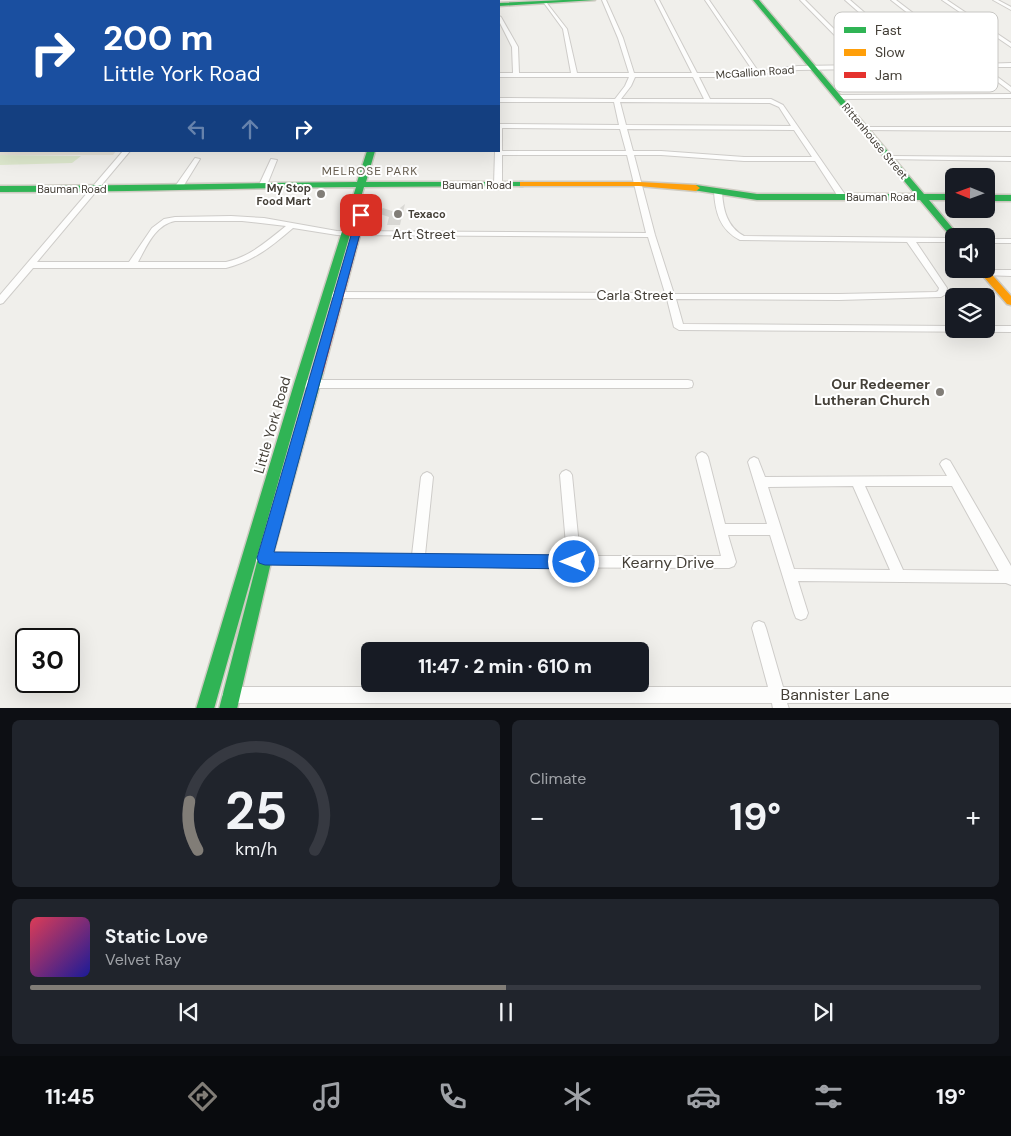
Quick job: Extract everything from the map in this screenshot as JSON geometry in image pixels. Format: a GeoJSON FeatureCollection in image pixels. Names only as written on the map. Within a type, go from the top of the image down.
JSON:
{"type":"FeatureCollection","features":[{"type":"Feature","properties":{"kind":"main road"},"geometry":{"type":"LineString","coordinates":[[500,6],[592,0]]}},
{"type":"Feature","properties":{"kind":"main road","name":"Rittenhouse Street"},"geometry":{"type":"LineString","coordinates":[[756,0],[948,228]]}},
{"type":"Feature","properties":{"kind":"main road","name":"Little York Road"},"geometry":{"type":"LineString","coordinates":[[365,185],[371,152]]}},
{"type":"Feature","properties":{"kind":"main road","name":"Little York Road"},"geometry":{"type":"LineString","coordinates":[[230,702],[265,558],[338,295],[351,233],[365,185],[379,152]]}},
{"type":"Feature","properties":{"kind":"main road","name":"Bauman Road"},"geometry":{"type":"LineString","coordinates":[[0,189],[178,188],[263,185],[639,184],[684,186],[757,197],[945,197]]}},
{"type":"Feature","properties":{"kind":"main road"},"geometry":{"type":"LineString","coordinates":[[995,198],[1011,198]]}},
{"type":"Feature","properties":{"kind":"main road","name":"Little York Road"},"geometry":{"type":"LineString","coordinates":[[207,702],[326,295],[351,233]]}},
{"type":"Feature","properties":{"kind":"main road"},"geometry":{"type":"LineString","coordinates":[[990,278],[1011,302]]}},
{"type":"Feature","properties":{"kind":"street"},"geometry":{"type":"LineString","coordinates":[[604,0],[611,12],[632,75],[628,86],[617,100]]}},
{"type":"Feature","properties":{"kind":"street"},"geometry":{"type":"LineString","coordinates":[[657,0],[708,100]]}},
{"type":"Feature","properties":{"kind":"street"},"geometry":{"type":"LineString","coordinates":[[707,0],[757,73]]}},
{"type":"Feature","properties":{"kind":"street"},"geometry":{"type":"LineString","coordinates":[[802,0],[834,32]]}},
{"type":"Feature","properties":{"kind":"street"},"geometry":{"type":"LineString","coordinates":[[847,0],[861,12]]}},
{"type":"Feature","properties":{"kind":"street"},"geometry":{"type":"LineString","coordinates":[[893,0],[909,12]]}},
{"type":"Feature","properties":{"kind":"street"},"geometry":{"type":"LineString","coordinates":[[944,0],[962,12]]}},
{"type":"Feature","properties":{"kind":"street"},"geometry":{"type":"LineString","coordinates":[[995,0],[1011,9]]}},
{"type":"Feature","properties":{"kind":"street"},"geometry":{"type":"LineString","coordinates":[[546,3],[565,29],[574,75]]}},
{"type":"Feature","properties":{"kind":"street"},"geometry":{"type":"LineString","coordinates":[[500,19],[515,47],[516,75]]}},
{"type":"Feature","properties":{"kind":"street"},"geometry":{"type":"LineString","coordinates":[[998,36],[1011,45]]}},
{"type":"Feature","properties":{"kind":"street","name":"McGallion Road"},"geometry":{"type":"LineString","coordinates":[[998,65],[1011,65]]}},
{"type":"Feature","properties":{"kind":"street","name":"McGallion Road"},"geometry":{"type":"LineString","coordinates":[[500,76],[696,75],[834,68]]}},
{"type":"Feature","properties":{"kind":"street"},"geometry":{"type":"LineString","coordinates":[[998,80],[1011,90]]}},
{"type":"Feature","properties":{"kind":"street"},"geometry":{"type":"LineString","coordinates":[[838,98],[1011,96]]}},
{"type":"Feature","properties":{"kind":"street"},"geometry":{"type":"LineString","coordinates":[[500,100],[771,101],[779,104],[842,196]]}},
{"type":"Feature","properties":{"kind":"street"},"geometry":{"type":"LineString","coordinates":[[617,100],[650,235],[679,327],[1011,329]]}},
{"type":"Feature","properties":{"kind":"street"},"geometry":{"type":"LineString","coordinates":[[500,126],[795,128]]}},
{"type":"Feature","properties":{"kind":"street"},"geometry":{"type":"LineString","coordinates":[[864,129],[1011,129]]}},
{"type":"Feature","properties":{"kind":"street"},"geometry":{"type":"LineString","coordinates":[[0,301],[127,152]]}},
{"type":"Feature","properties":{"kind":"street"},"geometry":{"type":"LineString","coordinates":[[498,185],[499,153],[630,153],[744,159],[817,159]]}},
{"type":"Feature","properties":{"kind":"street"},"geometry":{"type":"LineString","coordinates":[[889,158],[1011,159]]}},
{"type":"Feature","properties":{"kind":"street"},"geometry":{"type":"LineString","coordinates":[[178,188],[197,160]]}},
{"type":"Feature","properties":{"kind":"street"},"geometry":{"type":"LineString","coordinates":[[263,185],[273,160]]}},
{"type":"Feature","properties":{"kind":"street"},"geometry":{"type":"LineString","coordinates":[[718,191],[719,209],[729,232],[743,238],[945,240]]}},
{"type":"Feature","properties":{"kind":"street","name":"Art Street"},"geometry":{"type":"LineString","coordinates":[[132,265],[158,225],[166,220],[256,219],[321,232],[351,233],[650,235]]}},
{"type":"Feature","properties":{"kind":"street"},"geometry":{"type":"LineString","coordinates":[[31,265],[226,266],[255,256],[292,226]]}},
{"type":"Feature","properties":{"kind":"street","name":"Carla Street"},"geometry":{"type":"LineString","coordinates":[[326,295],[924,297],[934,296],[943,292],[943,288],[910,240]]}},
{"type":"Feature","properties":{"kind":"street"},"geometry":{"type":"LineString","coordinates":[[995,241],[1011,241]]}},
{"type":"Feature","properties":{"kind":"street"},"geometry":{"type":"LineString","coordinates":[[995,272],[1011,273]]}},
{"type":"Feature","properties":{"kind":"street"},"geometry":{"type":"LineString","coordinates":[[300,384],[688,384]]}},
{"type":"Feature","properties":{"kind":"street"},"geometry":{"type":"LineString","coordinates":[[702,457],[720,529],[775,530]]}},
{"type":"Feature","properties":{"kind":"street"},"geometry":{"type":"LineString","coordinates":[[754,462],[801,613]]}},
{"type":"Feature","properties":{"kind":"street"},"geometry":{"type":"LineString","coordinates":[[946,464],[1010,578]]}},
{"type":"Feature","properties":{"kind":"street"},"geometry":{"type":"LineString","coordinates":[[566,475],[574,562]]}},
{"type":"Feature","properties":{"kind":"street"},"geometry":{"type":"LineString","coordinates":[[418,561],[427,477]]}},
{"type":"Feature","properties":{"kind":"street"},"geometry":{"type":"LineString","coordinates":[[760,482],[955,481]]}},
{"type":"Feature","properties":{"kind":"street"},"geometry":{"type":"LineString","coordinates":[[857,482],[898,575]]}},
{"type":"Feature","properties":{"kind":"street","name":"Kearny Drive"},"geometry":{"type":"LineString","coordinates":[[248,557],[418,561],[729,562],[720,529]]}},
{"type":"Feature","properties":{"kind":"street"},"geometry":{"type":"LineString","coordinates":[[790,575],[1010,578]]}},
{"type":"Feature","properties":{"kind":"street"},"geometry":{"type":"LineString","coordinates":[[759,628],[779,701]]}},
{"type":"Feature","properties":{"kind":"street","name":"Bannister Lane"},"geometry":{"type":"LineString","coordinates":[[207,702],[767,696],[779,701],[1011,695]]}},
{"type":"Feature","properties":{"kind":"shaded area"},"geometry":{"type":"Polygon","coordinates":[[[0,152],[115,152],[113,155],[0,155],[0,152]]]}},
{"type":"Feature","properties":{"kind":"green space"},"geometry":{"type":"Polygon","coordinates":[[[0,155],[81,156],[72,163],[0,165],[0,155]]]}},
{"type":"Feature","properties":{"kind":"building","name":"Texaco"},"geometry":{"type":"Polygon","coordinates":[[[405,204],[400,225],[387,225],[389,217],[377,213],[383,208],[395,212],[405,204]]]}},
{"type":"Feature","properties":{"kind":"traffic: fast"},"geometry":{"type":"LineString","coordinates":[[500,5],[592,0]]}},
{"type":"Feature","properties":{"kind":"traffic: fast"},"geometry":{"type":"LineString","coordinates":[[756,0],[948,228]]}},
{"type":"Feature","properties":{"kind":"traffic: fast"},"geometry":{"type":"LineString","coordinates":[[205,708],[300,384],[371,152]]}},
{"type":"Feature","properties":{"kind":"traffic: fast"},"geometry":{"type":"LineString","coordinates":[[0,189],[523,184]]}},
{"type":"Feature","properties":{"kind":"traffic: fast"},"geometry":{"type":"LineString","coordinates":[[696,188],[757,197],[945,197]]}},
{"type":"Feature","properties":{"kind":"traffic: fast"},"geometry":{"type":"LineString","coordinates":[[995,198],[1011,198]]}},
{"type":"Feature","properties":{"kind":"traffic: fast"},"geometry":{"type":"LineString","coordinates":[[228,708],[265,558],[317,373]]}},
{"type":"Feature","properties":{"kind":"traffic: slow"},"geometry":{"type":"LineString","coordinates":[[523,184],[639,184],[696,188]]}},
{"type":"Feature","properties":{"kind":"traffic: slow"},"geometry":{"type":"LineString","coordinates":[[990,278],[1011,302]]}},
{"type":"Feature","properties":{"kind":"traffic: jam"},"geometry":{"type":"LineString","coordinates":[[317,373],[364,205]]}},
{"type":"Feature","properties":{"kind":"place","name":"My Stop Food Mart"},"geometry":{"type":"Point","coordinates":[321,194]}},
{"type":"Feature","properties":{"kind":"place","name":"Texaco"},"geometry":{"type":"Point","coordinates":[398,214]}},
{"type":"Feature","properties":{"kind":"place","name":"Our Redeemer Lutheran Church"},"geometry":{"type":"Point","coordinates":[940,392]}},
{"type":"Feature","properties":{"kind":"district","name":"MELROSE PARK"},"geometry":{"type":"Point","coordinates":[370,171]}},
{"type":"Feature","properties":{"kind":"route"},"geometry":{"type":"LineString","coordinates":[[361,215],[265,558],[574,562]]}}]}
